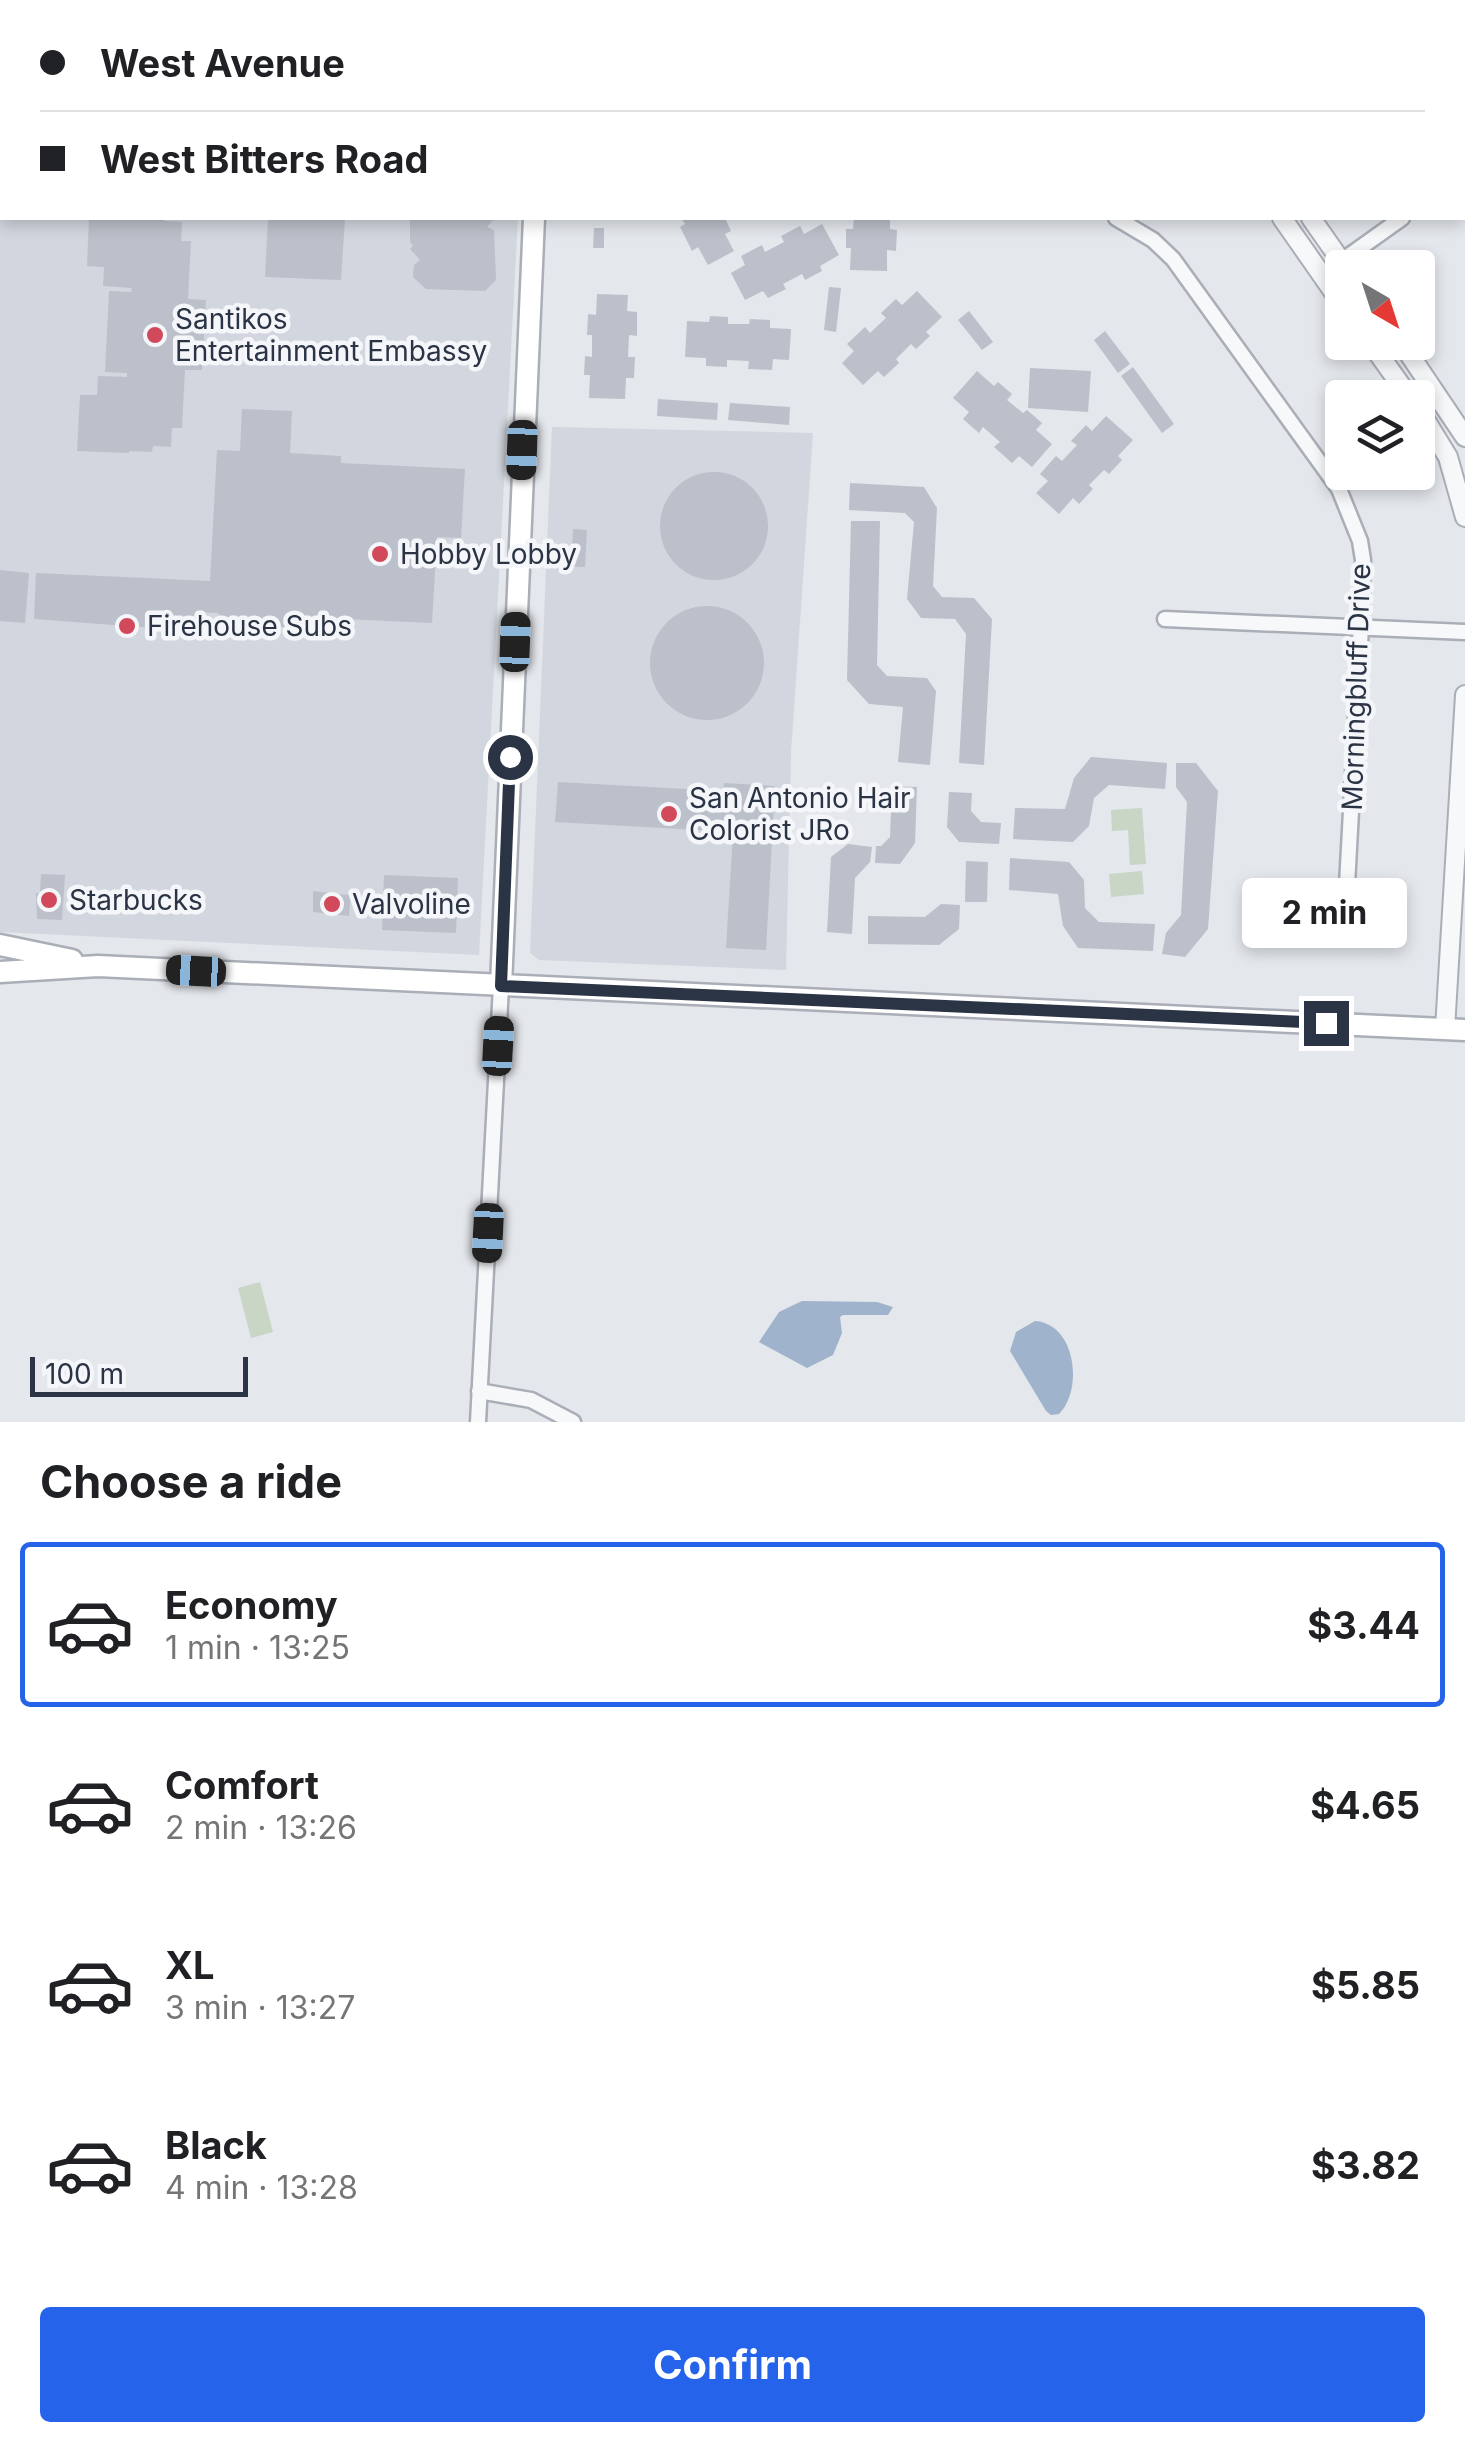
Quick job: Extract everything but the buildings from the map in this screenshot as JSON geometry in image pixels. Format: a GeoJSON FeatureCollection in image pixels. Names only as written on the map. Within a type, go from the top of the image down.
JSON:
{"type":"FeatureCollection","features":[{"type":"Feature","properties":{"kind":"main road"},"geometry":{"type":"LineString","coordinates":[[501,986],[534,220]]}},
{"type":"Feature","properties":{"kind":"main road"},"geometry":{"type":"LineString","coordinates":[[0,945],[98,966]]}},
{"type":"Feature","properties":{"kind":"main road"},"geometry":{"type":"LineString","coordinates":[[0,972],[98,966],[1455,1029]]}},
{"type":"Feature","properties":{"kind":"street","name":"Morningbluff Drive"},"geometry":{"type":"LineString","coordinates":[[1119,220],[1153,240],[1174,259],[1347,503],[1363,560],[1347,885]]}},
{"type":"Feature","properties":{"kind":"street"},"geometry":{"type":"LineString","coordinates":[[1283,220],[1325,279]]}},
{"type":"Feature","properties":{"kind":"street"},"geometry":{"type":"LineString","coordinates":[[1312,220],[1334,250]]}},
{"type":"Feature","properties":{"kind":"street"},"geometry":{"type":"LineString","coordinates":[[1362,250],[1399,220]]}},
{"type":"Feature","properties":{"kind":"street"},"geometry":{"type":"LineString","coordinates":[[1414,360],[1465,436]]}},
{"type":"Feature","properties":{"kind":"street"},"geometry":{"type":"LineString","coordinates":[[1435,429],[1456,454],[1465,517]]}},
{"type":"Feature","properties":{"kind":"street"},"geometry":{"type":"LineString","coordinates":[[1165,619],[1465,632]]}},
{"type":"Feature","properties":{"kind":"street"},"geometry":{"type":"LineString","coordinates":[[1455,1029],[1465,696]]}},
{"type":"Feature","properties":{"kind":"street"},"geometry":{"type":"LineString","coordinates":[[478,1422],[501,986]]}},
{"type":"Feature","properties":{"kind":"street"},"geometry":{"type":"LineString","coordinates":[[479,1391],[530,1400],[573,1422]]}},
{"type":"Feature","properties":{"kind":"shaded area"},"geometry":{"type":"Polygon","coordinates":[[[0,220],[518,220],[479,955],[0,932],[0,220]]]}},
{"type":"Feature","properties":{"kind":"shaded area"},"geometry":{"type":"Polygon","coordinates":[[[552,427],[813,433],[791,752],[786,970],[539,960],[530,953],[552,427]]]}},
{"type":"Feature","properties":{"kind":"green space"},"geometry":{"type":"Polygon","coordinates":[[[1142,808],[1146,864],[1130,865],[1128,830],[1112,831],[1111,810],[1142,808]]]}},
{"type":"Feature","properties":{"kind":"green space"},"geometry":{"type":"Polygon","coordinates":[[[1142,871],[1144,894],[1111,897],[1109,874],[1142,871]]]}},
{"type":"Feature","properties":{"kind":"green space"},"geometry":{"type":"Polygon","coordinates":[[[260,1282],[273,1332],[251,1338],[238,1288],[260,1282]]]}},
{"type":"Feature","properties":{"kind":"water"},"geometry":{"type":"Polygon","coordinates":[[[802,1301],[877,1302],[893,1307],[888,1315],[840,1317],[842,1333],[833,1355],[807,1368],[759,1342],[779,1312],[802,1301]]]}},
{"type":"Feature","properties":{"kind":"water"},"geometry":{"type":"Polygon","coordinates":[[[1035,1321],[1060,1334],[1072,1360],[1071,1390],[1059,1414],[1046,1411],[1010,1351],[1016,1332],[1035,1321]]]}},
{"type":"Feature","properties":{"kind":"place","name":"Santikos Entertainment Embassy"},"geometry":{"type":"Point","coordinates":[155,335]}},
{"type":"Feature","properties":{"kind":"place","name":"Hobby Lobby"},"geometry":{"type":"Point","coordinates":[380,554]}},
{"type":"Feature","properties":{"kind":"place","name":"Firehouse Subs"},"geometry":{"type":"Point","coordinates":[127,626]}},
{"type":"Feature","properties":{"kind":"place","name":"San Antonio Hair Colorist JRo"},"geometry":{"type":"Point","coordinates":[669,814]}},
{"type":"Feature","properties":{"kind":"place","name":"Starbucks"},"geometry":{"type":"Point","coordinates":[49,900]}},
{"type":"Feature","properties":{"kind":"place","name":"Valvoline"},"geometry":{"type":"Point","coordinates":[332,904]}},
{"type":"Feature","properties":{"kind":"route"},"geometry":{"type":"LineString","coordinates":[[510,757],[501,986],[1326,1023]]}}]}
